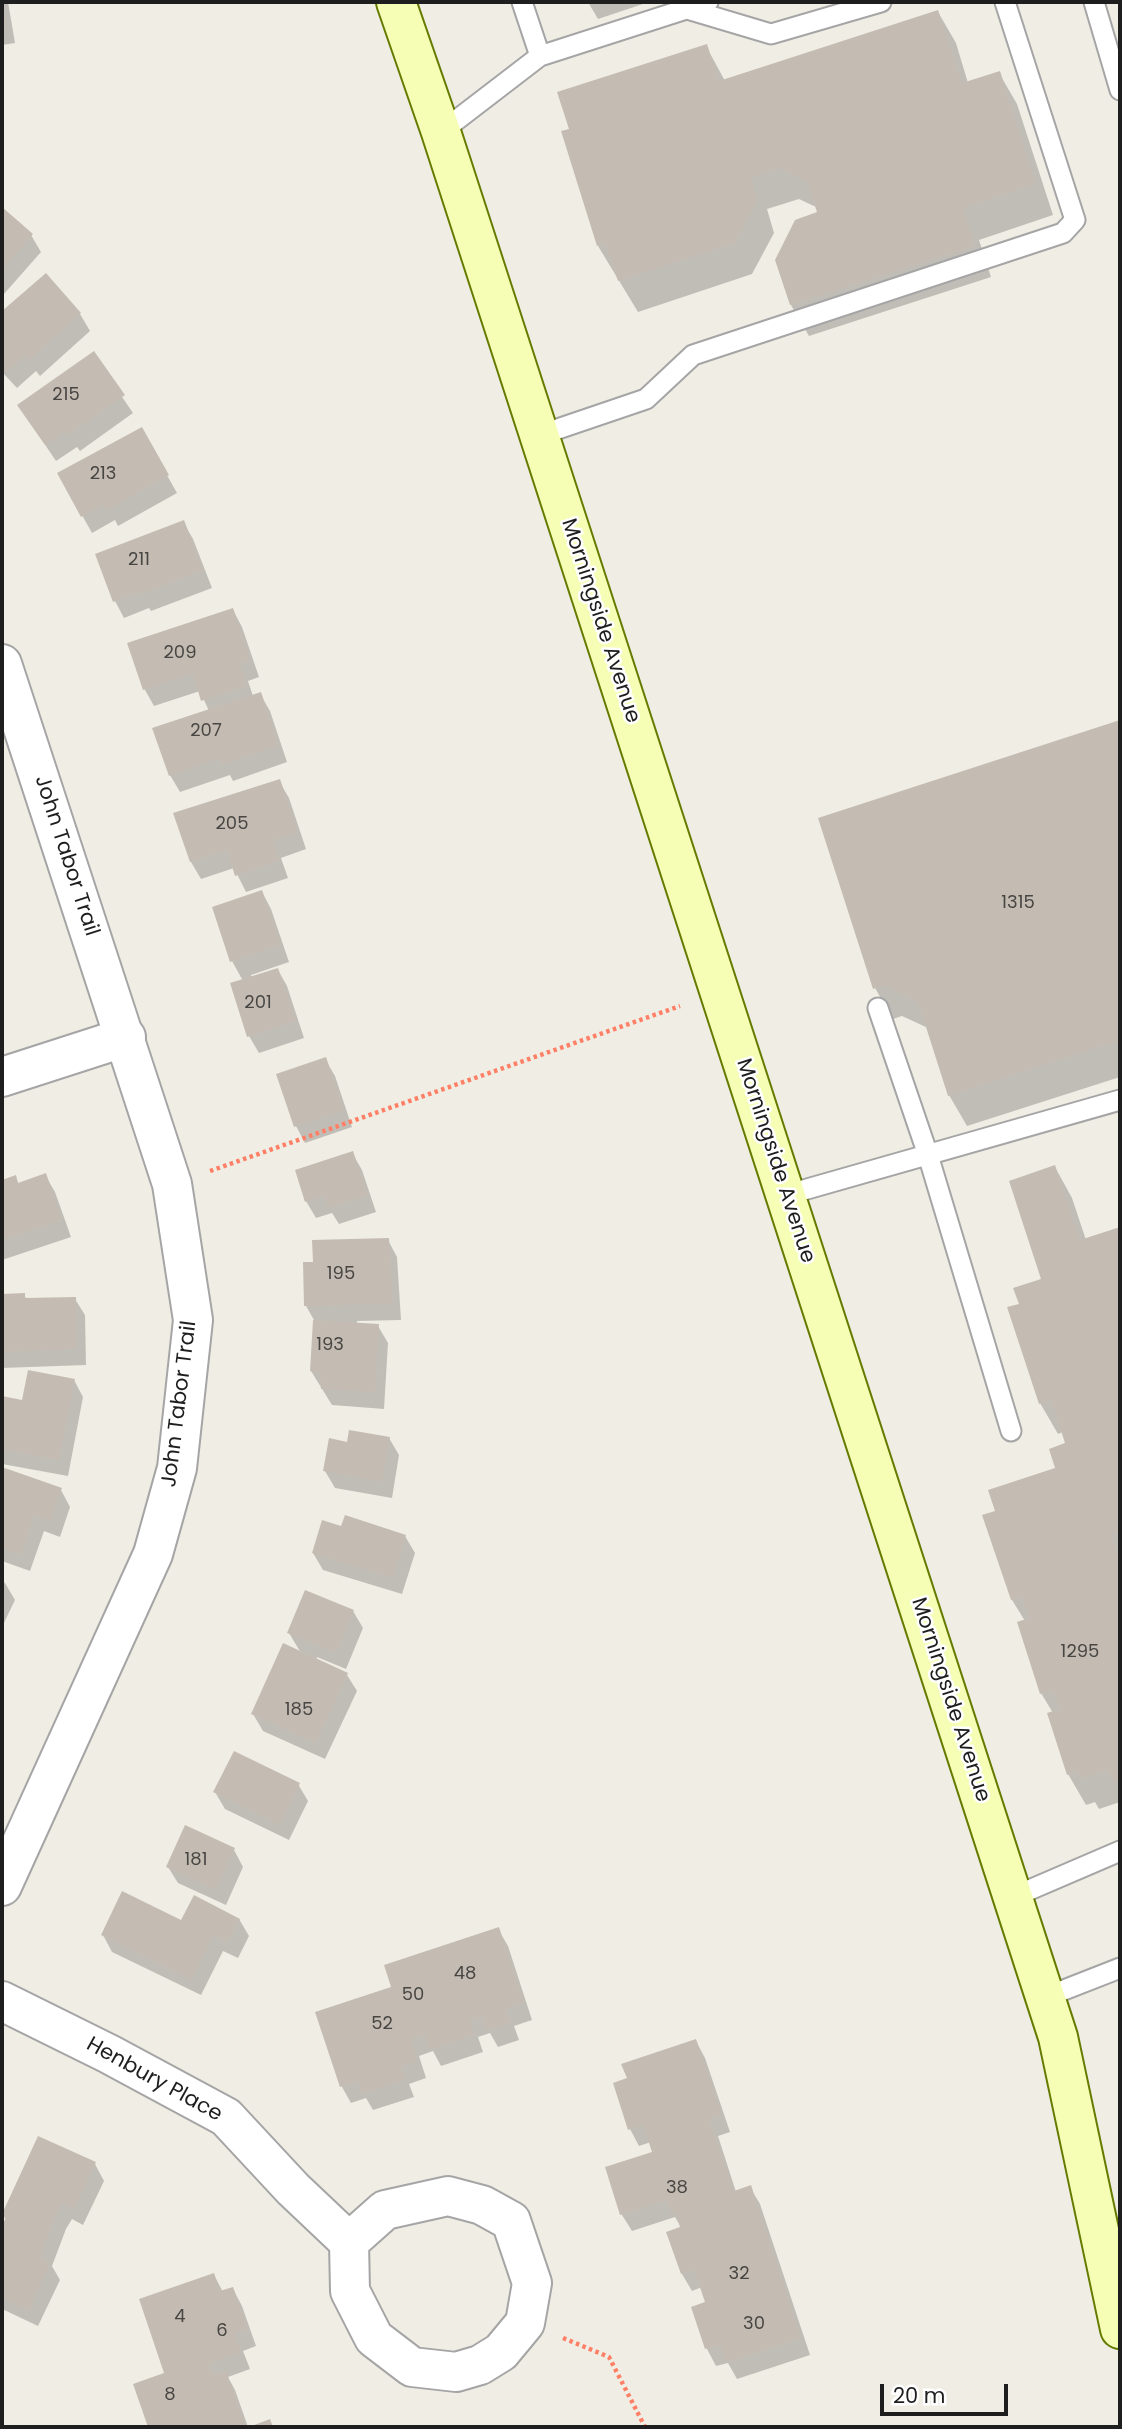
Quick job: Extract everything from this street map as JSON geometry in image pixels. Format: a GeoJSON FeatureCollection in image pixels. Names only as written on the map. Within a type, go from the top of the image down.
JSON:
{"type":"FeatureCollection","features":[{"type":"Feature","properties":{"kind":"main road","name":"Morningside Avenue"},"geometry":{"type":"LineString","coordinates":[[396,2],[540,435],[1046,1997],[1058,2037],[1120,2329]]}},
{"type":"Feature","properties":{"kind":"street","name":"John Tabor Trail"},"geometry":{"type":"LineString","coordinates":[[2,664],[172,1184],[193,1320],[177,1468],[153,1554],[2,1886]]}},
{"type":"Feature","properties":{"kind":"street"},"geometry":{"type":"LineString","coordinates":[[2,1077],[126,1037]]}},
{"type":"Feature","properties":{"kind":"street","name":"Henbury Place"},"geometry":{"type":"LineString","coordinates":[[2,2001],[109,2054],[226,2117],[293,2189],[349,2242]]}},
{"type":"Feature","properties":{"kind":"street"},"geometry":{"type":"LineString","coordinates":[[448,2196],[482,2205],[511,2221],[532,2283],[525,2323],[501,2352],[480,2365],[456,2372],[412,2367],[374,2338],[350,2291],[349,2242],[385,2210],[448,2196]]}},
{"type":"Feature","properties":{"kind":"lane"},"geometry":{"type":"LineString","coordinates":[[522,2],[540,55]]}},
{"type":"Feature","properties":{"kind":"lane"},"geometry":{"type":"LineString","coordinates":[[441,132],[540,55],[708,2]]}},
{"type":"Feature","properties":{"kind":"lane"},"geometry":{"type":"LineString","coordinates":[[687,9],[771,34],[881,2]]}},
{"type":"Feature","properties":{"kind":"lane"},"geometry":{"type":"LineString","coordinates":[[540,435],[646,399],[693,355],[1063,233],[1075,220],[1004,2]]}},
{"type":"Feature","properties":{"kind":"lane"},"geometry":{"type":"LineString","coordinates":[[1094,2],[1120,90]]}},
{"type":"Feature","properties":{"kind":"lane"},"geometry":{"type":"LineString","coordinates":[[878,1008],[928,1155],[1011,1431]]}},
{"type":"Feature","properties":{"kind":"lane"},"geometry":{"type":"LineString","coordinates":[[786,1195],[1120,1100]]}},
{"type":"Feature","properties":{"kind":"lane"},"geometry":{"type":"LineString","coordinates":[[1013,1897],[1120,1851]]}},
{"type":"Feature","properties":{"kind":"lane"},"geometry":{"type":"LineString","coordinates":[[1046,1997],[1120,1968]]}},
{"type":"Feature","properties":{"kind":"path"},"geometry":{"type":"LineString","coordinates":[[172,1184],[720,992]]}},
{"type":"Feature","properties":{"kind":"path"},"geometry":{"type":"LineString","coordinates":[[525,2323],[609,2357],[645,2427]]}},
{"type":"Feature","properties":{"kind":"building"},"geometry":{"type":"Polygon","coordinates":[[[2,3],[7,26],[2,27],[2,3]]]}},
{"type":"Feature","properties":{"kind":"building"},"geometry":{"type":"Polygon","coordinates":[[[938,10],[962,83],[1000,71],[1036,184],[963,208],[975,246],[790,305],[775,260],[795,220],[817,212],[807,182],[780,168],[751,178],[757,201],[735,243],[618,281],[605,243],[597,246],[561,131],[569,129],[557,92],[707,44],[719,81],[938,10]]]}},
{"type":"Feature","properties":{"kind":"building"},"geometry":{"type":"Polygon","coordinates":[[[2,207],[33,234],[2,269],[2,207]]]}},
{"type":"Feature","properties":{"kind":"building"},"geometry":{"type":"Polygon","coordinates":[[[46,273],[81,313],[29,360],[25,355],[6,373],[2,368],[2,311],[46,273]]]}},
{"type":"Feature","properties":{"kind":"building"},"geometry":{"type":"Polygon","coordinates":[[[94,351],[125,395],[68,435],[66,431],[45,445],[17,405],[94,351]]]}},
{"type":"Feature","properties":{"kind":"building"},"geometry":{"type":"Polygon","coordinates":[[[142,427],[169,475],[107,510],[104,504],[81,517],[57,473],[142,427]]]}},
{"type":"Feature","properties":{"kind":"building"},"geometry":{"type":"Polygon","coordinates":[[[184,520],[203,570],[139,595],[138,592],[113,602],[95,554],[184,520]]]}},
{"type":"Feature","properties":{"kind":"building"},"geometry":{"type":"Polygon","coordinates":[[[233,608],[251,660],[240,664],[247,686],[201,701],[193,674],[143,690],[127,643],[233,608]]]}},
{"type":"Feature","properties":{"kind":"building"},"geometry":{"type":"Polygon","coordinates":[[[261,692],[279,745],[222,765],[220,758],[169,776],[152,728],[261,692]]]}},
{"type":"Feature","properties":{"kind":"building"},"geometry":{"type":"Polygon","coordinates":[[[1120,720],[1120,1040],[948,1096],[918,1002],[883,985],[873,989],[818,818],[1120,720]]]}},
{"type":"Feature","properties":{"kind":"building"},"geometry":{"type":"Polygon","coordinates":[[[280,779],[298,832],[273,840],[280,861],[235,876],[227,850],[190,862],[173,813],[280,779]]]}},
{"type":"Feature","properties":{"kind":"building"},"geometry":{"type":"Polygon","coordinates":[[[262,890],[281,945],[230,962],[212,907],[262,890]]]}},
{"type":"Feature","properties":{"kind":"building"},"geometry":{"type":"Polygon","coordinates":[[[278,968],[296,1021],[247,1037],[230,983],[278,968]]]}},
{"type":"Feature","properties":{"kind":"building"},"geometry":{"type":"Polygon","coordinates":[[[326,1057],[344,1110],[294,1127],[276,1074],[326,1057]]]}},
{"type":"Feature","properties":{"kind":"building"},"geometry":{"type":"Polygon","coordinates":[[[353,1151],[368,1195],[328,1208],[324,1196],[305,1202],[295,1170],[353,1151]]]}},
{"type":"Feature","properties":{"kind":"building"},"geometry":{"type":"Polygon","coordinates":[[[1055,1165],[1080,1240],[1120,1227],[1120,1531],[1111,1534],[1120,1561],[1120,1779],[1112,1782],[1108,1770],[1079,1779],[1077,1771],[1067,1775],[1047,1713],[1060,1709],[1053,1690],[1040,1694],[1017,1622],[1029,1618],[1022,1597],[1011,1600],[982,1515],[995,1511],[988,1490],[1055,1468],[1049,1449],[1065,1443],[1051,1400],[1039,1404],[1007,1307],[1019,1304],[1013,1288],[1041,1279],[1009,1181],[1055,1165]]]}},
{"type":"Feature","properties":{"kind":"building"},"geometry":{"type":"Polygon","coordinates":[[[46,1173],[62,1220],[2,1240],[2,1180],[16,1175],[18,1183],[46,1173]]]}},
{"type":"Feature","properties":{"kind":"building"},"geometry":{"type":"Polygon","coordinates":[[[389,1238],[393,1304],[304,1306],[303,1262],[313,1262],[312,1240],[389,1238]]]}},
{"type":"Feature","properties":{"kind":"building"},"geometry":{"type":"Polygon","coordinates":[[[25,1293],[25,1298],[76,1297],[77,1349],[2,1352],[2,1294],[25,1293]]]}},
{"type":"Feature","properties":{"kind":"building"},"geometry":{"type":"Polygon","coordinates":[[[313,1320],[379,1324],[375,1392],[321,1389],[320,1374],[310,1371],[313,1320]]]}},
{"type":"Feature","properties":{"kind":"building"},"geometry":{"type":"Polygon","coordinates":[[[28,1370],[75,1379],[59,1460],[2,1449],[2,1396],[22,1400],[28,1370]]]}},
{"type":"Feature","properties":{"kind":"building"},"geometry":{"type":"Polygon","coordinates":[[[349,1430],[390,1437],[382,1482],[323,1471],[329,1438],[347,1442],[349,1430]]]}},
{"type":"Feature","properties":{"kind":"building"},"geometry":{"type":"Polygon","coordinates":[[[2,1467],[62,1488],[50,1521],[34,1515],[21,1555],[2,1548],[2,1467]]]}},
{"type":"Feature","properties":{"kind":"building"},"geometry":{"type":"Polygon","coordinates":[[[345,1515],[406,1535],[393,1578],[312,1553],[322,1520],[341,1526],[345,1515]]]}},
{"type":"Feature","properties":{"kind":"building"},"geometry":{"type":"Polygon","coordinates":[[[305,1590],[354,1610],[336,1653],[287,1633],[305,1590]]]}},
{"type":"Feature","properties":{"kind":"building"},"geometry":{"type":"Polygon","coordinates":[[[283,1643],[348,1673],[316,1743],[251,1714],[283,1643]]]}},
{"type":"Feature","properties":{"kind":"building"},"geometry":{"type":"Polygon","coordinates":[[[234,1751],[300,1783],[280,1825],[213,1792],[234,1751]]]}},
{"type":"Feature","properties":{"kind":"building"},"geometry":{"type":"Polygon","coordinates":[[[185,1825],[235,1848],[216,1890],[166,1867],[185,1825]]]}},
{"type":"Feature","properties":{"kind":"building"},"geometry":{"type":"Polygon","coordinates":[[[122,1891],[181,1920],[194,1895],[240,1919],[228,1942],[213,1935],[192,1980],[101,1935],[122,1891]]]}},
{"type":"Feature","properties":{"kind":"building"},"geometry":{"type":"Polygon","coordinates":[[[499,1927],[524,2003],[506,2009],[511,2023],[486,2031],[481,2016],[470,2020],[475,2035],[430,2050],[425,2034],[411,2039],[418,2061],[401,2067],[406,2080],[362,2094],[358,2081],[340,2087],[315,2012],[391,1987],[384,1965],[499,1927]]]}},
{"type":"Feature","properties":{"kind":"building"},"geometry":{"type":"Polygon","coordinates":[[[696,2039],[722,2115],[709,2119],[734,2191],[751,2185],[801,2338],[726,2363],[720,2345],[705,2349],[691,2307],[705,2302],[694,2270],[681,2274],[666,2232],[680,2227],[676,2213],[672,2214],[667,2200],[620,2215],[605,2167],[652,2152],[643,2125],[628,2130],[613,2083],[627,2078],[621,2064],[696,2039]]]}},
{"type":"Feature","properties":{"kind":"building"},"geometry":{"type":"Polygon","coordinates":[[[38,2136],[96,2162],[74,2209],[62,2203],[57,2212],[40,2257],[51,2262],[29,2310],[2,2298],[2,2227],[6,2217],[2,2214],[38,2136]]]}},
{"type":"Feature","properties":{"kind":"building"},"geometry":{"type":"Polygon","coordinates":[[[214,2273],[220,2291],[233,2287],[248,2329],[235,2334],[241,2352],[209,2364],[212,2375],[226,2371],[246,2427],[148,2427],[133,2384],[164,2373],[139,2299],[214,2273]]]}},
{"type":"Feature","properties":{"kind":"building"},"geometry":{"type":"Polygon","coordinates":[[[270,2419],[273,2427],[249,2427],[270,2419]]]}}]}
